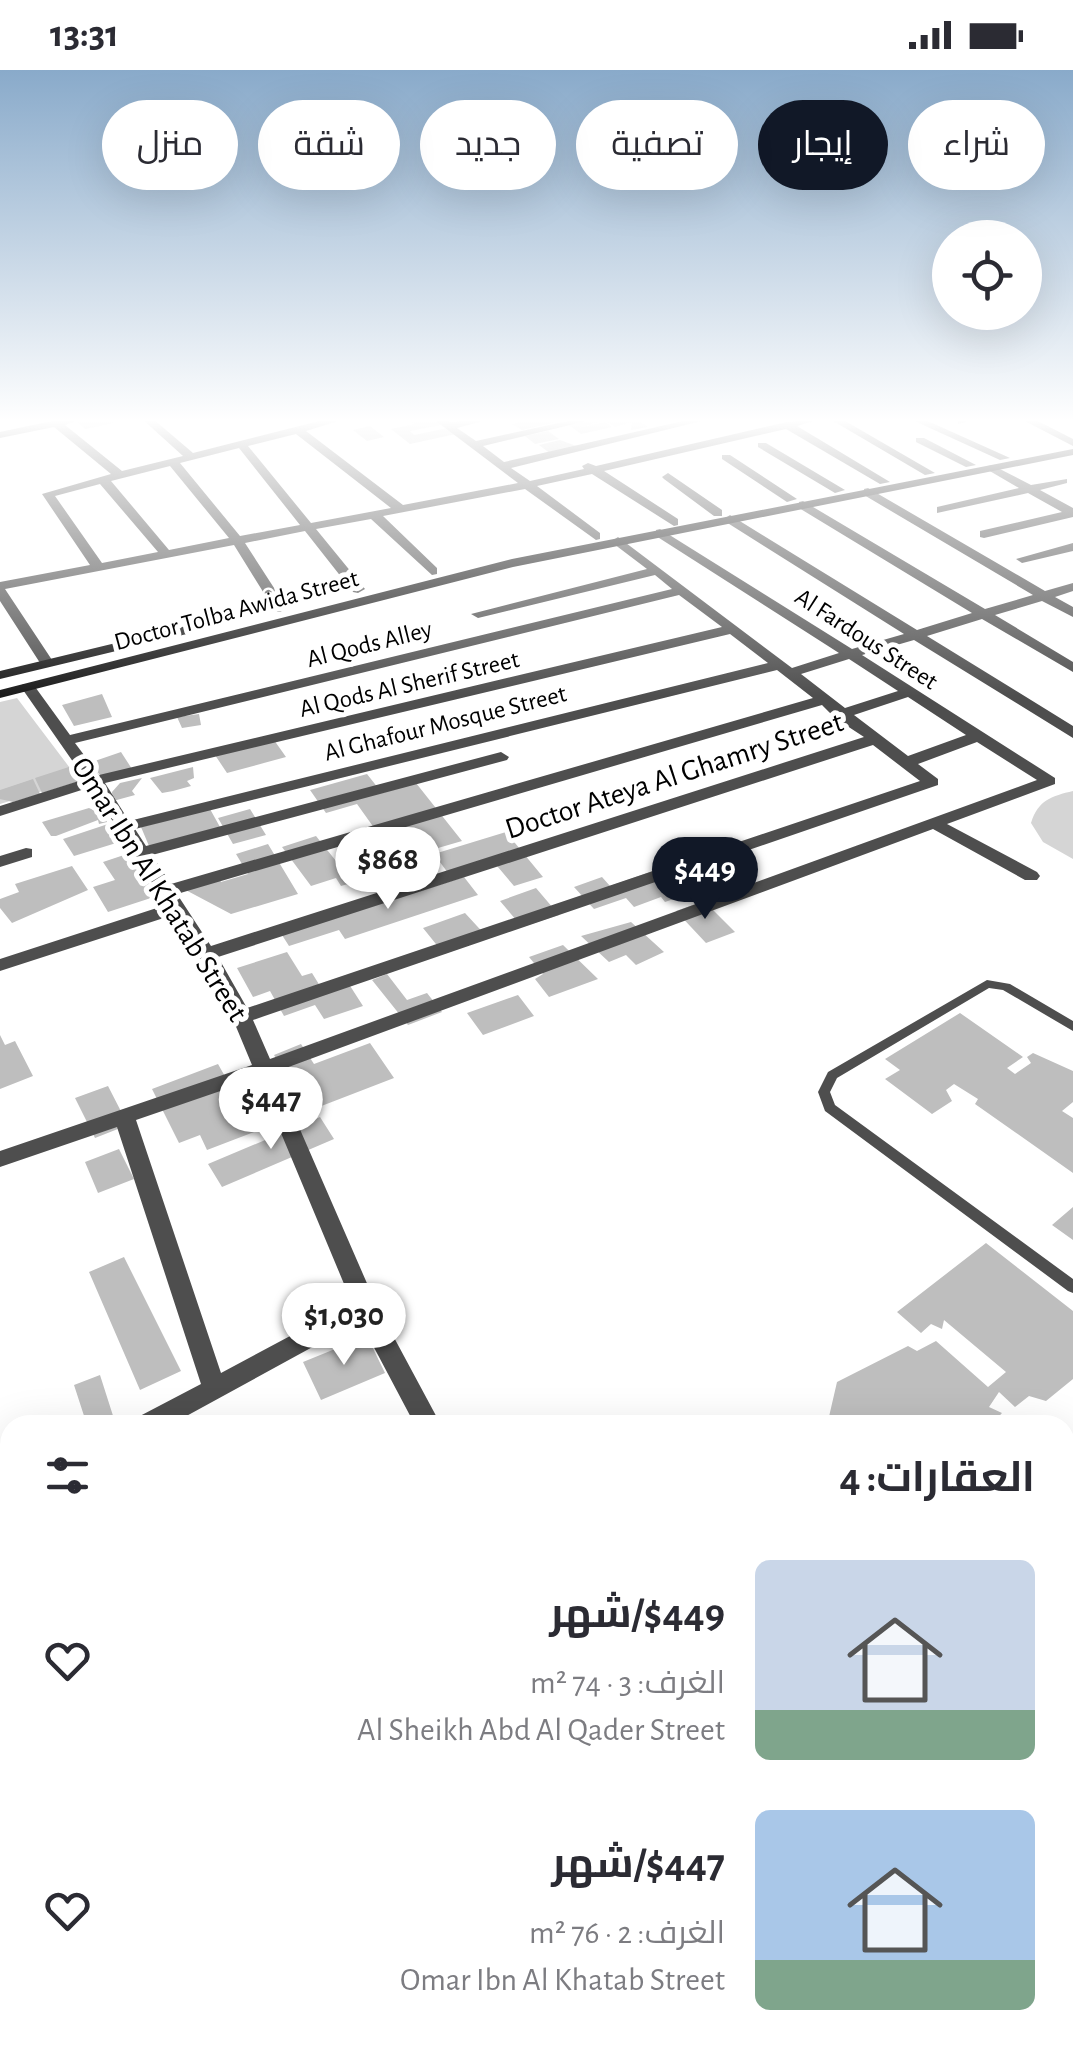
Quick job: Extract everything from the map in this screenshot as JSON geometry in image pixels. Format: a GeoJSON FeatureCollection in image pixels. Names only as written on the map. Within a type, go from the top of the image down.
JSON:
{"type":"FeatureCollection","features":[{"type":"Feature","properties":{"kind":"street"},"geometry":{"type":"LineString","coordinates":[[59,511],[98,568]]}},
{"type":"Feature","properties":{"kind":"street"},"geometry":{"type":"LineString","coordinates":[[129,511],[168,556]]}},
{"type":"Feature","properties":{"kind":"street"},"geometry":{"type":"LineString","coordinates":[[212,511],[238,542],[280,608]]}},
{"type":"Feature","properties":{"kind":"street"},"geometry":{"type":"LineString","coordinates":[[295,511],[358,589]]}},
{"type":"Feature","properties":{"kind":"street"},"geometry":{"type":"LineString","coordinates":[[48,663],[0,589],[399,511]]}},
{"type":"Feature","properties":{"kind":"street"},"geometry":{"type":"LineString","coordinates":[[562,511],[596,536]]}},
{"type":"Feature","properties":{"kind":"street"},"geometry":{"type":"LineString","coordinates":[[657,511],[674,522]]}},
{"type":"Feature","properties":{"kind":"street"},"geometry":{"type":"LineString","coordinates":[[716,511],[1073,733]]}},
{"type":"Feature","properties":{"kind":"street","name":"Doctor Tolba Awida Street"},"geometry":{"type":"LineString","coordinates":[[0,694],[308,612],[751,511]]}},
{"type":"Feature","properties":{"kind":"street"},"geometry":{"type":"LineString","coordinates":[[811,511],[1073,668]]}},
{"type":"Feature","properties":{"kind":"street"},"geometry":{"type":"LineString","coordinates":[[900,511],[1073,613]]}},
{"type":"Feature","properties":{"kind":"street"},"geometry":{"type":"LineString","coordinates":[[984,534],[1073,513]]}},
{"type":"Feature","properties":{"kind":"street"},"geometry":{"type":"LineString","coordinates":[[376,516],[432,571]]}},
{"type":"Feature","properties":{"kind":"street","name":"Doctor Tolba Awida Street"},"geometry":{"type":"LineString","coordinates":[[0,675],[432,571],[596,536],[724,516]]}},
{"type":"Feature","properties":{"kind":"street","name":"Al Fardous Street"},"geometry":{"type":"LineString","coordinates":[[660,532],[669,562],[850,654],[1049,781],[933,823]]}},
{"type":"Feature","properties":{"kind":"street"},"geometry":{"type":"LineString","coordinates":[[242,1017],[932,782],[872,740],[682,590],[669,562],[618,541]]}},
{"type":"Feature","properties":{"kind":"street"},"geometry":{"type":"LineString","coordinates":[[1022,560],[1073,547]]}},
{"type":"Feature","properties":{"kind":"street"},"geometry":{"type":"LineString","coordinates":[[478,614],[669,562]]}},
{"type":"Feature","properties":{"kind":"street","name":"Al Ghafour Mosque Street"},"geometry":{"type":"LineString","coordinates":[[123,827],[850,654],[1073,587]]}},
{"type":"Feature","properties":{"kind":"street","name":"Al Qods Alley"},"geometry":{"type":"LineString","coordinates":[[67,740],[682,590]]}},
{"type":"Feature","properties":{"kind":"street","name":"Al Qods Al Sherif Street"},"geometry":{"type":"LineString","coordinates":[[0,811],[95,781],[732,629]]}},
{"type":"Feature","properties":{"kind":"street","name":"Omar Ibn Al Khatab Street"},"geometry":{"type":"LineString","coordinates":[[28,688],[95,781],[207,954],[242,1017],[365,1307],[423,1415]]}},
{"type":"Feature","properties":{"kind":"street"},"geometry":{"type":"LineString","coordinates":[[840,714],[909,692]]}},
{"type":"Feature","properties":{"kind":"street"},"geometry":{"type":"LineString","coordinates":[[0,965],[170,900],[822,700]]}},
{"type":"Feature","properties":{"kind":"street"},"geometry":{"type":"LineString","coordinates":[[905,763],[978,736]]}},
{"type":"Feature","properties":{"kind":"street","name":"Doctor Ateya Al Ghamry Street"},"geometry":{"type":"LineString","coordinates":[[207,954],[872,740]]}},
{"type":"Feature","properties":{"kind":"street"},"geometry":{"type":"LineString","coordinates":[[140,853],[501,758]]}},
{"type":"Feature","properties":{"kind":"street"},"geometry":{"type":"LineString","coordinates":[[0,1159],[263,1069],[933,823],[1032,876]]}},
{"type":"Feature","properties":{"kind":"street"},"geometry":{"type":"LineString","coordinates":[[0,862],[26,853]]}},
{"type":"Feature","properties":{"kind":"street"},"geometry":{"type":"LineString","coordinates":[[124,1116],[215,1390]]}},
{"type":"Feature","properties":{"kind":"street"},"geometry":{"type":"LineString","coordinates":[[173,1415],[365,1307]]}},
{"type":"Feature","properties":{"kind":"lane"},"geometry":{"type":"LineString","coordinates":[[1073,1027],[1006,987],[986,984],[832,1075],[824,1092],[830,1108],[1073,1287]]}},
{"type":"Feature","properties":{"kind":"shaded area"},"geometry":{"type":"Polygon","coordinates":[[[17,698],[79,780],[0,804],[0,702],[17,698]]]}},
{"type":"Feature","properties":{"kind":"shaded area"},"geometry":{"type":"Polygon","coordinates":[[[1073,791],[1073,859],[1043,842],[1031,823],[1047,800],[1073,791]]]}},
{"type":"Feature","properties":{"kind":"building"},"geometry":{"type":"Polygon","coordinates":[[[102,694],[112,717],[74,726],[62,705],[102,694]]]}},
{"type":"Feature","properties":{"kind":"building"},"geometry":{"type":"Polygon","coordinates":[[[199,714],[201,725],[182,728],[177,717],[199,714]]]}},
{"type":"Feature","properties":{"kind":"building"},"geometry":{"type":"Polygon","coordinates":[[[274,740],[286,757],[227,773],[215,755],[274,740]]]}},
{"type":"Feature","properties":{"kind":"building"},"geometry":{"type":"Polygon","coordinates":[[[121,752],[132,769],[102,777],[89,763],[121,752]]]}},
{"type":"Feature","properties":{"kind":"building"},"geometry":{"type":"Polygon","coordinates":[[[75,765],[86,779],[42,793],[35,778],[75,765]]]}},
{"type":"Feature","properties":{"kind":"building"},"geometry":{"type":"Polygon","coordinates":[[[193,767],[194,778],[187,781],[191,786],[173,791],[162,793],[150,778],[193,767]]]}},
{"type":"Feature","properties":{"kind":"building"},"geometry":{"type":"Polygon","coordinates":[[[367,774],[382,793],[416,783],[462,841],[397,860],[357,804],[326,813],[310,790],[367,774]]]}},
{"type":"Feature","properties":{"kind":"building"},"geometry":{"type":"Polygon","coordinates":[[[142,778],[132,791],[135,795],[113,801],[112,792],[120,783],[142,778]]]}},
{"type":"Feature","properties":{"kind":"building"},"geometry":{"type":"Polygon","coordinates":[[[33,779],[40,794],[13,802],[0,799],[0,790],[33,779]]]}},
{"type":"Feature","properties":{"kind":"building"},"geometry":{"type":"Polygon","coordinates":[[[89,808],[104,815],[107,822],[99,824],[98,820],[51,836],[42,822],[89,808]]]}},
{"type":"Feature","properties":{"kind":"building"},"geometry":{"type":"Polygon","coordinates":[[[210,809],[220,827],[149,846],[141,827],[210,809]]]}},
{"type":"Feature","properties":{"kind":"building"},"geometry":{"type":"Polygon","coordinates":[[[250,809],[266,835],[233,844],[218,818],[250,809]]]}},
{"type":"Feature","properties":{"kind":"building"},"geometry":{"type":"Polygon","coordinates":[[[114,822],[126,840],[74,856],[63,839],[114,822]]]}},
{"type":"Feature","properties":{"kind":"building"},"geometry":{"type":"Polygon","coordinates":[[[506,832],[543,877],[514,886],[492,860],[448,873],[434,854],[506,832]]]}},
{"type":"Feature","properties":{"kind":"building"},"geometry":{"type":"Polygon","coordinates":[[[316,836],[336,861],[362,853],[378,875],[341,886],[336,878],[311,886],[282,847],[316,836]]]}},
{"type":"Feature","properties":{"kind":"building"},"geometry":{"type":"Polygon","coordinates":[[[268,844],[298,894],[231,914],[180,887],[218,876],[221,882],[248,874],[236,854],[268,844]]]}},
{"type":"Feature","properties":{"kind":"building"},"geometry":{"type":"Polygon","coordinates":[[[130,853],[157,896],[108,912],[93,887],[115,880],[103,862],[130,853]]]}},
{"type":"Feature","properties":{"kind":"building"},"geometry":{"type":"Polygon","coordinates":[[[670,865],[696,891],[665,902],[661,897],[634,907],[626,898],[594,909],[574,887],[602,877],[610,886],[670,865]]]}},
{"type":"Feature","properties":{"kind":"building"},"geometry":{"type":"Polygon","coordinates":[[[72,866],[88,890],[12,923],[0,908],[0,899],[19,892],[15,884],[72,866]]]}},
{"type":"Feature","properties":{"kind":"building"},"geometry":{"type":"Polygon","coordinates":[[[464,877],[478,895],[345,939],[339,930],[289,946],[282,935],[464,877]]]}},
{"type":"Feature","properties":{"kind":"building"},"geometry":{"type":"Polygon","coordinates":[[[536,888],[559,915],[522,927],[500,901],[536,888]]]}},
{"type":"Feature","properties":{"kind":"building"},"geometry":{"type":"Polygon","coordinates":[[[704,901],[735,932],[706,943],[676,911],[704,901]]]}},
{"type":"Feature","properties":{"kind":"building"},"geometry":{"type":"Polygon","coordinates":[[[465,913],[488,938],[444,954],[423,928],[465,913]]]}},
{"type":"Feature","properties":{"kind":"building"},"geometry":{"type":"Polygon","coordinates":[[[631,922],[664,952],[636,965],[626,955],[609,962],[581,936],[631,922]]]}},
{"type":"Feature","properties":{"kind":"building"},"geometry":{"type":"Polygon","coordinates":[[[563,945],[598,979],[549,997],[535,979],[543,974],[529,957],[563,945]]]}},
{"type":"Feature","properties":{"kind":"building"},"geometry":{"type":"Polygon","coordinates":[[[287,952],[302,976],[312,973],[320,986],[345,978],[363,1006],[324,1019],[315,1005],[284,1016],[270,991],[253,997],[237,968],[287,952]]]}},
{"type":"Feature","properties":{"kind":"building"},"geometry":{"type":"Polygon","coordinates":[[[387,974],[407,1000],[427,993],[442,1012],[408,1025],[372,980],[387,974]]]}},
{"type":"Feature","properties":{"kind":"building"},"geometry":{"type":"Polygon","coordinates":[[[518,995],[534,1016],[483,1035],[467,1013],[518,995]]]}},
{"type":"Feature","properties":{"kind":"building"},"geometry":{"type":"Polygon","coordinates":[[[960,1013],[1023,1057],[1007,1068],[1015,1074],[1031,1063],[1027,1057],[1033,1053],[1073,1071],[1073,1102],[1062,1111],[1073,1118],[1073,1173],[975,1104],[978,1099],[954,1084],[946,1090],[952,1101],[932,1114],[885,1079],[900,1070],[885,1059],[960,1013]]]}},
{"type":"Feature","properties":{"kind":"building"},"geometry":{"type":"Polygon","coordinates":[[[0,1035],[5,1045],[15,1041],[33,1076],[0,1089],[0,1035]]]}},
{"type":"Feature","properties":{"kind":"building"},"geometry":{"type":"Polygon","coordinates":[[[370,1043],[394,1078],[207,1150],[200,1135],[179,1143],[152,1089],[218,1064],[240,1103],[292,1084],[274,1055],[301,1044],[314,1064],[370,1043]]]}},
{"type":"Feature","properties":{"kind":"building"},"geometry":{"type":"Polygon","coordinates":[[[108,1086],[128,1125],[95,1138],[75,1098],[108,1086]]]}},
{"type":"Feature","properties":{"kind":"building"},"geometry":{"type":"Polygon","coordinates":[[[320,1117],[334,1139],[222,1187],[208,1164],[320,1117]]]}},
{"type":"Feature","properties":{"kind":"building"},"geometry":{"type":"Polygon","coordinates":[[[119,1149],[134,1179],[98,1193],[85,1162],[119,1149]]]}},
{"type":"Feature","properties":{"kind":"building"},"geometry":{"type":"Polygon","coordinates":[[[1073,1207],[1073,1240],[1052,1225],[1073,1207]]]}},
{"type":"Feature","properties":{"kind":"building"},"geometry":{"type":"Polygon","coordinates":[[[986,1243],[1073,1311],[1073,1379],[1046,1401],[1029,1396],[1015,1407],[999,1392],[989,1407],[1000,1415],[829,1415],[837,1382],[908,1346],[917,1351],[936,1341],[988,1387],[1006,1372],[944,1320],[942,1329],[931,1324],[921,1333],[897,1312],[986,1243]]]}},
{"type":"Feature","properties":{"kind":"building"},"geometry":{"type":"Polygon","coordinates":[[[124,1257],[181,1371],[140,1390],[89,1272],[124,1257]]]}},
{"type":"Feature","properties":{"kind":"building"},"geometry":{"type":"Polygon","coordinates":[[[367,1336],[385,1373],[321,1400],[303,1362],[367,1336]]]}},
{"type":"Feature","properties":{"kind":"building"},"geometry":{"type":"Polygon","coordinates":[[[100,1375],[113,1415],[84,1415],[74,1385],[100,1375]]]}}]}
